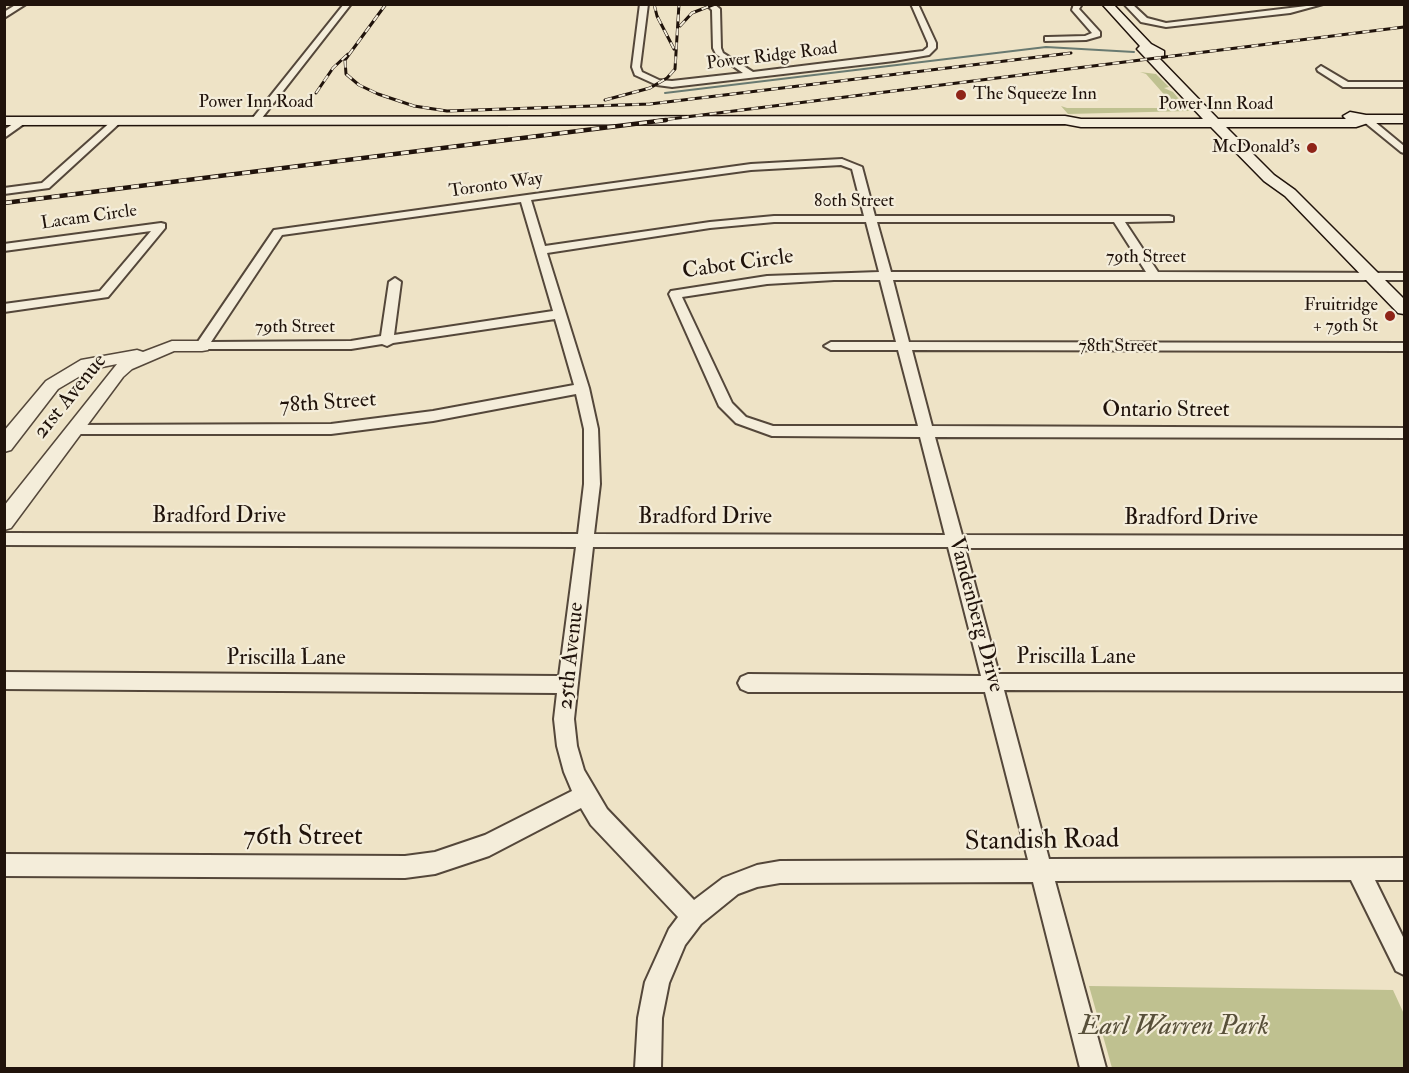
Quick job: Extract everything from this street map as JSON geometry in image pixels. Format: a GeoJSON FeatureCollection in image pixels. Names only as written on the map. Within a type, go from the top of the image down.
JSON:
{"type":"FeatureCollection","features":[{"type":"Feature","properties":{"kind":"main road"},"geometry":{"type":"LineString","coordinates":[[1107,4],[1147,46],[1156,50],[1217,119],[1283,178],[1290,193],[1404,309]]}},
{"type":"Feature","properties":{"kind":"main road","name":"Power Inn Road"},"geometry":{"type":"LineString","coordinates":[[4,121],[773,125],[791,122],[1065,120],[1081,123],[1217,119],[1356,123],[1366,119],[1404,119]]}},
{"type":"Feature","properties":{"kind":"street"},"geometry":{"type":"LineString","coordinates":[[4,16],[23,4]]}},
{"type":"Feature","properties":{"kind":"street"},"geometry":{"type":"LineString","coordinates":[[255,121],[348,4]]}},
{"type":"Feature","properties":{"kind":"street","name":"Power Ridge Road"},"geometry":{"type":"LineString","coordinates":[[644,4],[636,67],[638,73],[645,78],[672,84],[894,59],[926,53],[932,48],[932,43],[914,4]]}},
{"type":"Feature","properties":{"kind":"street"},"geometry":{"type":"LineString","coordinates":[[709,4],[716,9],[717,48],[720,54],[753,76]]}},
{"type":"Feature","properties":{"kind":"street"},"geometry":{"type":"LineString","coordinates":[[1048,39],[1086,38],[1097,34],[1076,9],[1075,7],[1079,4]]}},
{"type":"Feature","properties":{"kind":"street"},"geometry":{"type":"LineString","coordinates":[[1127,4],[1144,20],[1167,25],[1290,11],[1320,4]]}},
{"type":"Feature","properties":{"kind":"street"},"geometry":{"type":"LineString","coordinates":[[1321,69],[1346,85],[1404,85]]}},
{"type":"Feature","properties":{"kind":"street"},"geometry":{"type":"LineString","coordinates":[[1366,119],[1404,150]]}},
{"type":"Feature","properties":{"kind":"street"},"geometry":{"type":"LineString","coordinates":[[4,135],[23,121]]}},
{"type":"Feature","properties":{"kind":"street"},"geometry":{"type":"LineString","coordinates":[[4,191],[45,186],[117,121]]}},
{"type":"Feature","properties":{"kind":"street","name":"Toronto Way"},"geometry":{"type":"LineString","coordinates":[[202,346],[278,232],[772,165],[842,162],[853,164]]}},
{"type":"Feature","properties":{"kind":"street","name":"Vandenberg Drive"},"geometry":{"type":"LineString","coordinates":[[853,164],[859,170],[1093,1068]]}},
{"type":"Feature","properties":{"kind":"street","name":"25th Avenue"},"geometry":{"type":"LineString","coordinates":[[525,198],[582,388],[591,429],[593,456],[564,719],[567,746],[574,772],[599,817],[693,916]]}},
{"type":"Feature","properties":{"kind":"street","name":"80th Street"},"geometry":{"type":"LineString","coordinates":[[541,250],[742,222],[871,218],[1169,219]]}},
{"type":"Feature","properties":{"kind":"street"},"geometry":{"type":"LineString","coordinates":[[1117,219],[1154,276]]}},
{"type":"Feature","properties":{"kind":"street","name":"Lacam Circle"},"geometry":{"type":"LineString","coordinates":[[4,248],[161,226],[104,294],[4,308]]}},
{"type":"Feature","properties":{"kind":"street","name":"79th Street"},"geometry":{"type":"LineString","coordinates":[[886,276],[1404,276]]}},
{"type":"Feature","properties":{"kind":"street","name":"Cabot Circle"},"geometry":{"type":"LineString","coordinates":[[886,276],[767,280],[675,294],[726,406],[741,420],[772,431],[927,432]]}},
{"type":"Feature","properties":{"kind":"street"},"geometry":{"type":"LineString","coordinates":[[387,342],[395,282]]}},
{"type":"Feature","properties":{"kind":"street","name":"79th Street"},"geometry":{"type":"LineString","coordinates":[[202,346],[326,346],[387,342],[560,314]]}},
{"type":"Feature","properties":{"kind":"street"},"geometry":{"type":"LineString","coordinates":[[74,370],[87,364],[172,346]]}},
{"type":"Feature","properties":{"kind":"street","name":"21st Avenue"},"geometry":{"type":"LineString","coordinates":[[4,522],[101,394],[126,365],[172,346],[202,346]]}},
{"type":"Feature","properties":{"kind":"street","name":"78th Street"},"geometry":{"type":"LineString","coordinates":[[831,346],[1404,347]]}},
{"type":"Feature","properties":{"kind":"street"},"geometry":{"type":"LineString","coordinates":[[74,370],[86,368],[102,371],[104,382],[101,394]]}},
{"type":"Feature","properties":{"kind":"street","name":"21st Avenue"},"geometry":{"type":"LineString","coordinates":[[4,445],[52,385],[74,370]]}},
{"type":"Feature","properties":{"kind":"street","name":"78th Street"},"geometry":{"type":"LineString","coordinates":[[74,430],[331,429],[432,416],[582,388]]}},
{"type":"Feature","properties":{"kind":"street","name":"Ontario Street"},"geometry":{"type":"LineString","coordinates":[[927,432],[1404,433]]}},
{"type":"Feature","properties":{"kind":"street","name":"Bradford Drive"},"geometry":{"type":"LineString","coordinates":[[4,539],[1404,542]]}},
{"type":"Feature","properties":{"kind":"street","name":"Priscilla Lane"},"geometry":{"type":"LineString","coordinates":[[4,681],[567,685]]}},
{"type":"Feature","properties":{"kind":"street","name":"Priscilla Lane"},"geometry":{"type":"LineString","coordinates":[[748,683],[975,685],[1010,681],[1404,682]]}},
{"type":"Feature","properties":{"kind":"street","name":"76th Street"},"geometry":{"type":"LineString","coordinates":[[4,865],[405,867],[435,863],[489,845],[585,795]]}},
{"type":"Feature","properties":{"kind":"street"},"geometry":{"type":"LineString","coordinates":[[1356,869],[1404,963]]}},
{"type":"Feature","properties":{"kind":"street","name":"Standish Road"},"geometry":{"type":"LineString","coordinates":[[693,916],[731,886],[757,876],[780,872],[1404,869]]}},
{"type":"Feature","properties":{"kind":"street"},"geometry":{"type":"LineString","coordinates":[[648,1068],[650,1018],[657,982],[672,946],[693,916]]}},
{"type":"Feature","properties":{"kind":"green space"},"geometry":{"type":"Polygon","coordinates":[[[1140,72],[1156,74],[1169,87],[1164,88],[1173,92],[1189,111],[1068,114],[1061,106],[1067,108],[1176,108],[1146,74],[1140,72]]]}},
{"type":"Feature","properties":{"kind":"green space","name":"Earl Warren Park"},"geometry":{"type":"Polygon","coordinates":[[[1089,986],[1393,990],[1404,1014],[1404,1068],[1112,1068],[1089,986]]]}},
{"type":"Feature","properties":{"kind":"waterway"},"geometry":{"type":"LineString","coordinates":[[665,93],[1046,47],[1134,52]]}},
{"type":"Feature","properties":{"kind":"railway"},"geometry":{"type":"LineString","coordinates":[[386,4],[345,60],[346,74],[359,85],[378,94],[414,106],[447,111],[650,104],[1071,53]]}},
{"type":"Feature","properties":{"kind":"railway"},"geometry":{"type":"LineString","coordinates":[[654,4],[657,16],[674,49]]}},
{"type":"Feature","properties":{"kind":"railway"},"geometry":{"type":"LineString","coordinates":[[605,100],[650,88],[667,78],[675,69],[679,4]]}},
{"type":"Feature","properties":{"kind":"railway"},"geometry":{"type":"LineString","coordinates":[[680,26],[692,13],[715,4]]}},
{"type":"Feature","properties":{"kind":"railway"},"geometry":{"type":"LineString","coordinates":[[654,121],[1404,27]]}},
{"type":"Feature","properties":{"kind":"railway"},"geometry":{"type":"LineString","coordinates":[[316,93],[333,68],[348,54]]}},
{"type":"Feature","properties":{"kind":"railway"},"geometry":{"type":"LineString","coordinates":[[4,203],[666,120]]}},
{"type":"Feature","properties":{"kind":"place","name":"The Squeeze Inn"},"geometry":{"type":"Point","coordinates":[961,95]}},
{"type":"Feature","properties":{"kind":"place","name":"McDonald's"},"geometry":{"type":"Point","coordinates":[1312,148]}},
{"type":"Feature","properties":{"kind":"place","name":"Fruitridge + 79th St"},"geometry":{"type":"Point","coordinates":[1390,316]}}]}
